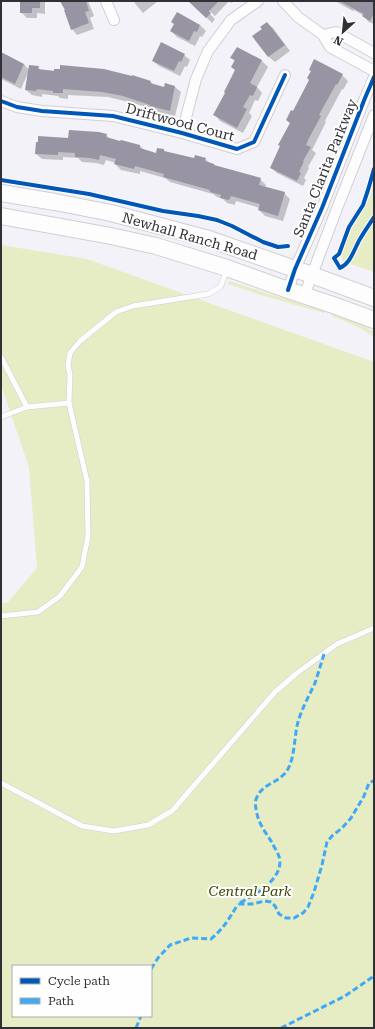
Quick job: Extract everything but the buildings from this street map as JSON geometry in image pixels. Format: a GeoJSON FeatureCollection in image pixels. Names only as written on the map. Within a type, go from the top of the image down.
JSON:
{"type":"FeatureCollection","features":[{"type":"Feature","properties":{"kind":"main road","name":"Newhall Ranch Road"},"geometry":{"type":"LineString","coordinates":[[1,193],[111,213],[209,239],[374,298]]}},
{"type":"Feature","properties":{"kind":"main road","name":"Newhall Ranch Road"},"geometry":{"type":"LineString","coordinates":[[1,216],[156,246],[227,268],[304,296],[333,304],[374,320]]}},
{"type":"Feature","properties":{"kind":"street"},"geometry":{"type":"LineString","coordinates":[[106,1],[114,20]]}},
{"type":"Feature","properties":{"kind":"street"},"geometry":{"type":"LineString","coordinates":[[182,133],[196,79],[208,50],[231,20],[258,1]]}},
{"type":"Feature","properties":{"kind":"street"},"geometry":{"type":"LineString","coordinates":[[282,1],[298,17],[323,35],[330,47],[374,71]]}},
{"type":"Feature","properties":{"kind":"street"},"geometry":{"type":"LineString","coordinates":[[323,35],[336,32],[374,53]]}},
{"type":"Feature","properties":{"kind":"street"},"geometry":{"type":"LineString","coordinates":[[351,58],[351,50],[359,45]]}},
{"type":"Feature","properties":{"kind":"street","name":"Driftwood Court"},"geometry":{"type":"LineString","coordinates":[[1,101],[17,107],[42,111],[113,116],[182,133],[237,149],[254,142],[285,75]]}},
{"type":"Feature","properties":{"kind":"street","name":"Santa Clarita Parkway"},"geometry":{"type":"LineString","coordinates":[[288,290],[295,269],[322,208],[374,77]]}},
{"type":"Feature","properties":{"kind":"street","name":"Santa Clarita Parkway"},"geometry":{"type":"LineString","coordinates":[[304,296],[374,115]]}},
{"type":"Feature","properties":{"kind":"lane"},"geometry":{"type":"LineString","coordinates":[[1,616],[38,612],[60,596],[82,567],[88,536],[87,481],[69,403],[70,375],[68,365],[70,353],[80,341],[116,312],[133,306],[208,294],[220,287],[227,268]]}},
{"type":"Feature","properties":{"kind":"lane"},"geometry":{"type":"LineString","coordinates":[[1,357],[27,407]]}},
{"type":"Feature","properties":{"kind":"lane"},"geometry":{"type":"LineString","coordinates":[[1,416],[27,407],[69,403]]}},
{"type":"Feature","properties":{"kind":"lane"},"geometry":{"type":"LineString","coordinates":[[1,783],[82,826],[114,831],[148,825],[172,812],[275,692],[297,673],[337,644],[374,628]]}},
{"type":"Feature","properties":{"kind":"green space"},"geometry":{"type":"Polygon","coordinates":[[[374,181],[374,272],[345,262],[342,260],[342,254],[346,241],[367,201],[374,181]]]}},
{"type":"Feature","properties":{"kind":"green space","name":"Central Park"},"geometry":{"type":"Polygon","coordinates":[[[1,245],[87,259],[374,362],[374,1028],[1,1028],[1,604],[8,602],[37,568],[29,467],[1,385],[1,245]]]}},
{"type":"Feature","properties":{"kind":"green space"},"geometry":{"type":"Polygon","coordinates":[[[229,281],[324,311],[324,313],[228,284],[229,281]]]}},
{"type":"Feature","properties":{"kind":"green space"},"geometry":{"type":"Polygon","coordinates":[[[333,313],[359,323],[374,332],[374,337],[354,325],[332,316],[333,313]]]}},
{"type":"Feature","properties":{"kind":"marked path"},"geometry":{"type":"LineString","coordinates":[[324,654],[315,683],[298,722],[292,758],[288,769],[285,774],[263,789],[256,801],[256,810],[259,821],[278,853],[280,860],[279,868],[276,875],[265,887],[238,904],[252,904],[265,901],[271,902],[279,914],[286,918],[294,918],[303,913],[308,907],[314,892],[327,842],[351,818],[364,796],[369,783],[374,781]]}},
{"type":"Feature","properties":{"kind":"marked path"},"geometry":{"type":"LineString","coordinates":[[152,967],[158,958],[170,945],[191,938],[211,939],[223,927],[238,904]]}},
{"type":"Feature","properties":{"kind":"marked path"},"geometry":{"type":"LineString","coordinates":[[281,1028],[345,996],[374,976]]}},
{"type":"Feature","properties":{"kind":"marked path"},"geometry":{"type":"LineString","coordinates":[[136,1028],[141,1017]]}},
{"type":"Feature","properties":{"kind":"cycle path"},"geometry":{"type":"LineString","coordinates":[[1,101],[17,107],[42,111],[113,116],[182,133],[237,149],[254,142],[285,75]]}},
{"type":"Feature","properties":{"kind":"cycle path"},"geometry":{"type":"LineString","coordinates":[[288,290],[295,269],[322,208],[374,77]]}},
{"type":"Feature","properties":{"kind":"cycle path"},"geometry":{"type":"LineString","coordinates":[[374,169],[363,205],[349,227],[339,254],[334,258],[340,268],[350,259],[360,239],[374,217]]}},
{"type":"Feature","properties":{"kind":"cycle path"},"geometry":{"type":"LineString","coordinates":[[1,180],[89,194],[163,211],[217,220],[263,242],[278,247],[288,246]]}}]}
